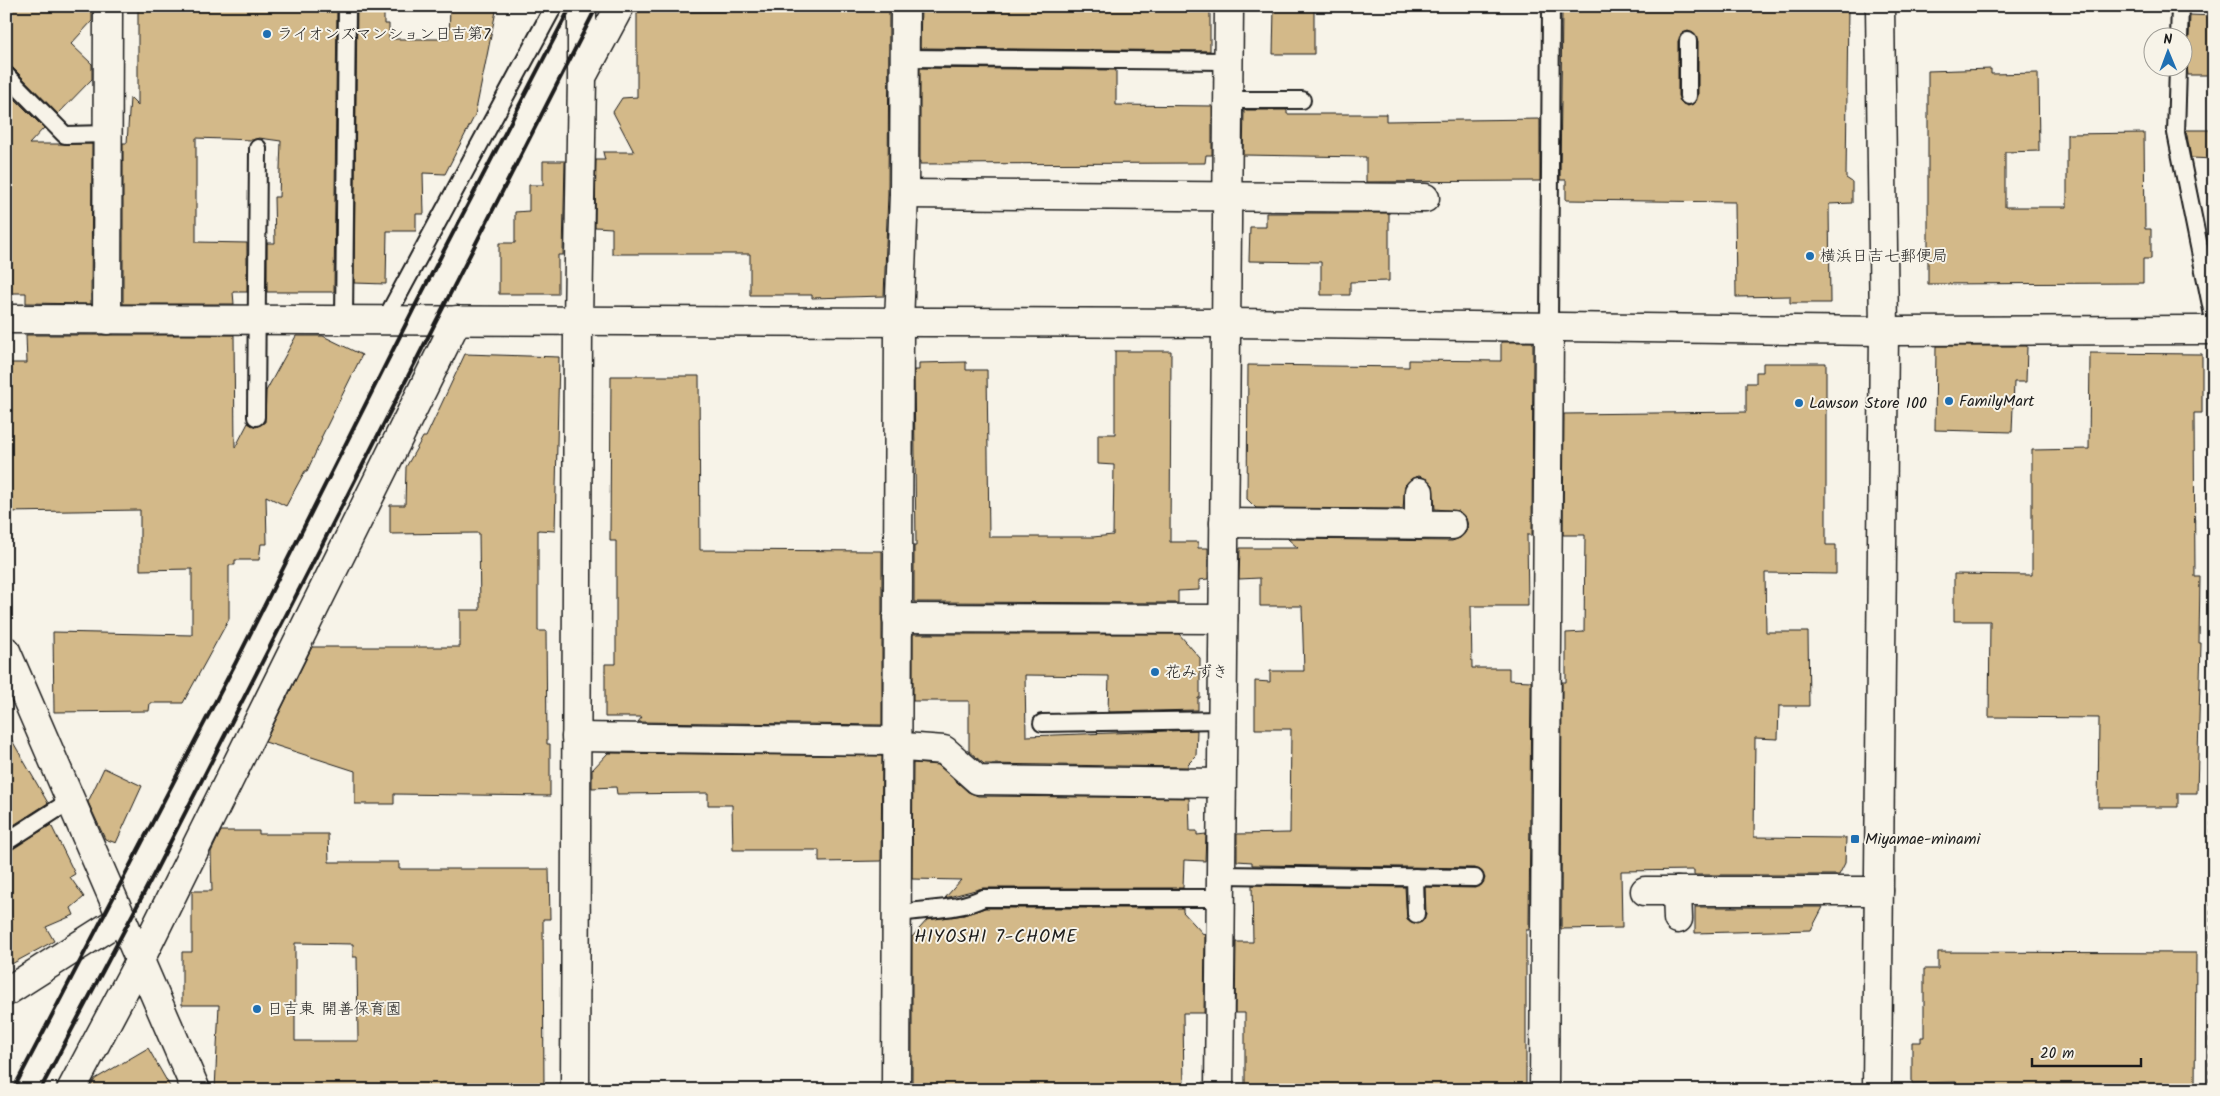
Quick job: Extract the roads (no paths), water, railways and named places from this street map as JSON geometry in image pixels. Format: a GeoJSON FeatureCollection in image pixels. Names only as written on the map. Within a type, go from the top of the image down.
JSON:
{"type":"FeatureCollection","features":[{"type":"Feature","properties":{"kind":"street"},"geometry":{"type":"LineString","coordinates":[[107,320],[108,6]]}},
{"type":"Feature","properties":{"kind":"street"},"geometry":{"type":"LineString","coordinates":[[574,1090],[578,322],[582,6]]}},
{"type":"Feature","properties":{"kind":"street"},"geometry":{"type":"LineString","coordinates":[[582,77],[620,6]]}},
{"type":"Feature","properties":{"kind":"street"},"geometry":{"type":"LineString","coordinates":[[896,1090],[899,322],[904,194],[905,6]]}},
{"type":"Feature","properties":{"kind":"street"},"geometry":{"type":"LineString","coordinates":[[1219,1090],[1229,6]]}},
{"type":"Feature","properties":{"kind":"street"},"geometry":{"type":"LineString","coordinates":[[1877,1090],[1884,330],[1880,6]]}},
{"type":"Feature","properties":{"kind":"street"},"geometry":{"type":"LineString","coordinates":[[904,194],[1425,198]]}},
{"type":"Feature","properties":{"kind":"street"},"geometry":{"type":"LineString","coordinates":[[6,319],[344,320],[384,322],[457,320],[578,322],[1227,323],[1549,328],[2214,330]]}},
{"type":"Feature","properties":{"kind":"street"},"geometry":{"type":"LineString","coordinates":[[71,1090],[140,960],[457,320]]}},
{"type":"Feature","properties":{"kind":"street"},"geometry":{"type":"LineString","coordinates":[[1544,1090],[1549,328]]}},
{"type":"Feature","properties":{"kind":"street"},"geometry":{"type":"LineString","coordinates":[[1419,492],[1419,525]]}},
{"type":"Feature","properties":{"kind":"street"},"geometry":{"type":"LineString","coordinates":[[1224,523],[1452,525]]}},
{"type":"Feature","properties":{"kind":"street"},"geometry":{"type":"LineString","coordinates":[[898,618],[1223,619]]}},
{"type":"Feature","properties":{"kind":"street"},"geometry":{"type":"LineString","coordinates":[[6,651],[196,1090]]}},
{"type":"Feature","properties":{"kind":"street"},"geometry":{"type":"LineString","coordinates":[[576,737],[897,741],[904,747],[944,750],[978,780],[1221,783]]}},
{"type":"Feature","properties":{"kind":"street"},"geometry":{"type":"LineString","coordinates":[[1645,891],[1879,891]]}},
{"type":"Feature","properties":{"kind":"street"},"geometry":{"type":"LineString","coordinates":[[1677,891],[1678,919]]}},
{"type":"Feature","properties":{"kind":"street"},"geometry":{"type":"LineString","coordinates":[[6,992],[122,918]]}},
{"type":"Feature","properties":{"kind":"lane"},"geometry":{"type":"LineString","coordinates":[[344,320],[347,6]]}},
{"type":"Feature","properties":{"kind":"lane"},"geometry":{"type":"LineString","coordinates":[[384,322],[554,6]]}},
{"type":"Feature","properties":{"kind":"lane"},"geometry":{"type":"LineString","coordinates":[[1549,328],[1551,6]]}},
{"type":"Feature","properties":{"kind":"lane"},"geometry":{"type":"LineString","coordinates":[[2179,28],[2180,6]]}},
{"type":"Feature","properties":{"kind":"lane"},"geometry":{"type":"LineString","coordinates":[[1688,41],[1688,96]]}},
{"type":"Feature","properties":{"kind":"lane"},"geometry":{"type":"LineString","coordinates":[[904,58],[1229,61]]}},
{"type":"Feature","properties":{"kind":"lane"},"geometry":{"type":"LineString","coordinates":[[6,76],[65,135],[107,134]]}},
{"type":"Feature","properties":{"kind":"lane"},"geometry":{"type":"LineString","coordinates":[[2178,78],[2176,133],[2214,320]]}},
{"type":"Feature","properties":{"kind":"lane"},"geometry":{"type":"LineString","coordinates":[[1228,100],[1302,100]]}},
{"type":"Feature","properties":{"kind":"lane"},"geometry":{"type":"LineString","coordinates":[[256,417],[258,148]]}},
{"type":"Feature","properties":{"kind":"lane"},"geometry":{"type":"LineString","coordinates":[[1042,723],[1222,720]]}},
{"type":"Feature","properties":{"kind":"lane"},"geometry":{"type":"LineString","coordinates":[[6,842],[71,800]]}},
{"type":"Feature","properties":{"kind":"lane"},"geometry":{"type":"LineString","coordinates":[[896,914],[919,909],[968,906],[983,898],[1414,877],[1475,878]]}},
{"type":"Feature","properties":{"kind":"lane"},"geometry":{"type":"LineString","coordinates":[[1414,877],[1416,914]]}},
{"type":"Feature","properties":{"kind":"railway"},"geometry":{"type":"LineString","coordinates":[[13,1090],[236,662],[414,308],[571,6]]}},
{"type":"Feature","properties":{"kind":"railway"},"geometry":{"type":"LineString","coordinates":[[40,1090],[156,870],[597,6]]}},
{"type":"Feature","properties":{"kind":"place","name":"ライオンズマンション日吉第7"},"geometry":{"type":"Point","coordinates":[267,34]}},
{"type":"Feature","properties":{"kind":"place","name":"横浜日吉七郵便局"},"geometry":{"type":"Point","coordinates":[1810,256]}},
{"type":"Feature","properties":{"kind":"place","name":"FamilyMart"},"geometry":{"type":"Point","coordinates":[1949,401]}},
{"type":"Feature","properties":{"kind":"place","name":"Lawson Store 100"},"geometry":{"type":"Point","coordinates":[1799,403]}},
{"type":"Feature","properties":{"kind":"place","name":"花みずき"},"geometry":{"type":"Point","coordinates":[1155,672]}},
{"type":"Feature","properties":{"kind":"place","name":"Miyamae-minami"},"geometry":{"type":"Point","coordinates":[1855,839]}},
{"type":"Feature","properties":{"kind":"place","name":"日吉東 開善保育園"},"geometry":{"type":"Point","coordinates":[257,1009]}},
{"type":"Feature","properties":{"kind":"district","name":"HIYOSHI 7-CHOME"},"geometry":{"type":"Point","coordinates":[996,937]}}]}
